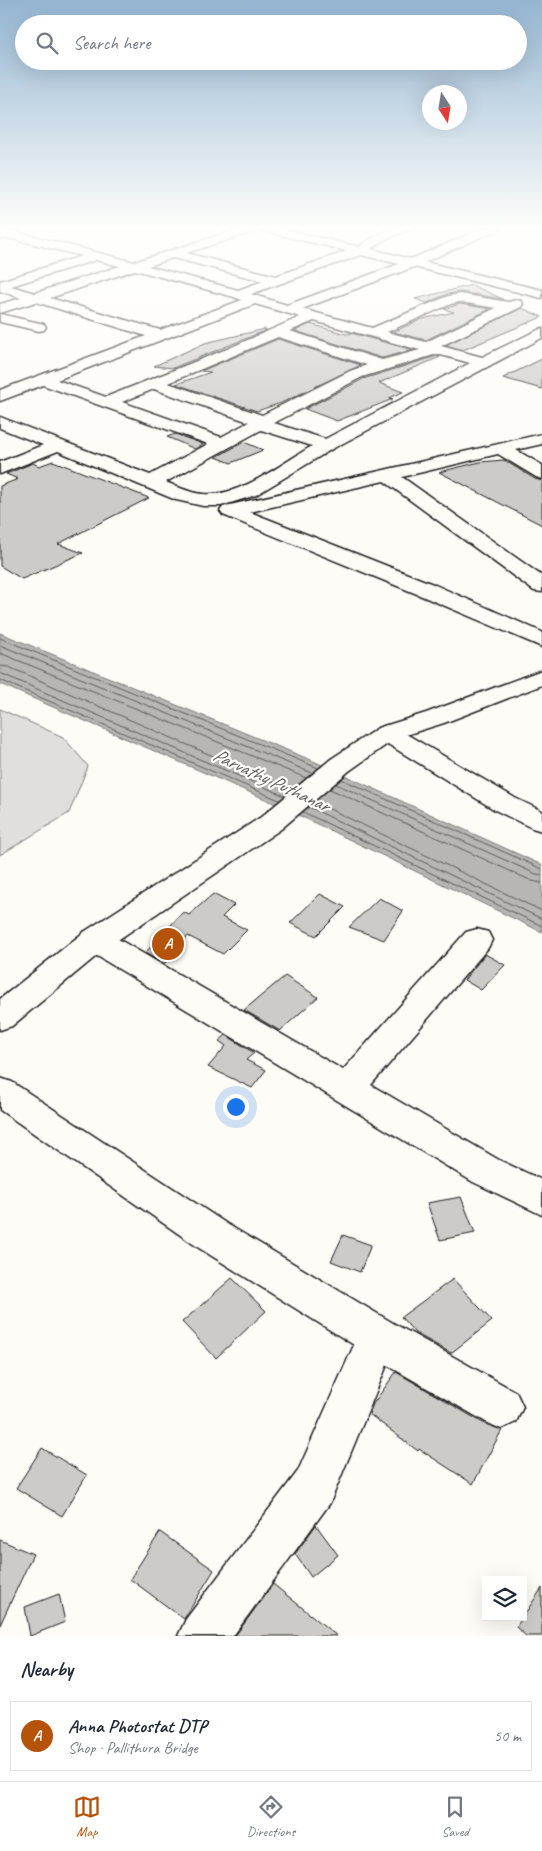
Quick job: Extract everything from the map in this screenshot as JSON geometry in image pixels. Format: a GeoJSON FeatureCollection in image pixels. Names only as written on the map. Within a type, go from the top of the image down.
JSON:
{"type":"FeatureCollection","features":[{"type":"Feature","properties":{"kind":"street"},"geometry":{"type":"LineString","coordinates":[[0,309],[21,302]]}},
{"type":"Feature","properties":{"kind":"street"},"geometry":{"type":"LineString","coordinates":[[48,302],[160,336]]}},
{"type":"Feature","properties":{"kind":"street"},"geometry":{"type":"LineString","coordinates":[[0,396],[248,302]]}},
{"type":"Feature","properties":{"kind":"street"},"geometry":{"type":"LineString","coordinates":[[263,302],[482,362]]}},
{"type":"Feature","properties":{"kind":"street"},"geometry":{"type":"LineString","coordinates":[[288,309],[306,302]]}},
{"type":"Feature","properties":{"kind":"street"},"geometry":{"type":"LineString","coordinates":[[374,332],[443,302]]}},
{"type":"Feature","properties":{"kind":"street"},"geometry":{"type":"LineString","coordinates":[[485,302],[511,307]]}},
{"type":"Feature","properties":{"kind":"street"},"geometry":{"type":"LineString","coordinates":[[152,482],[222,443],[356,374],[432,348],[521,302]]}},
{"type":"Feature","properties":{"kind":"street"},"geometry":{"type":"LineString","coordinates":[[108,402],[155,384],[313,316]]}},
{"type":"Feature","properties":{"kind":"street"},"geometry":{"type":"LineString","coordinates":[[0,318],[39,327]]}},
{"type":"Feature","properties":{"kind":"street"},"geometry":{"type":"LineString","coordinates":[[278,332],[382,365]]}},
{"type":"Feature","properties":{"kind":"street"},"geometry":{"type":"LineString","coordinates":[[0,422],[183,496],[208,502],[221,500],[249,491],[326,445],[542,332]]}},
{"type":"Feature","properties":{"kind":"street"},"geometry":{"type":"LineString","coordinates":[[43,380],[222,443]]}},
{"type":"Feature","properties":{"kind":"street"},"geometry":{"type":"LineString","coordinates":[[155,384],[326,445]]}},
{"type":"Feature","properties":{"kind":"street"},"geometry":{"type":"LineString","coordinates":[[542,439],[230,511],[425,589],[542,640]]}},
{"type":"Feature","properties":{"kind":"street"},"geometry":{"type":"LineString","coordinates":[[0,469],[58,445]]}},
{"type":"Feature","properties":{"kind":"street"},"geometry":{"type":"LineString","coordinates":[[500,448],[542,473]]}},
{"type":"Feature","properties":{"kind":"street"},"geometry":{"type":"LineString","coordinates":[[388,475],[542,586]]}},
{"type":"Feature","properties":{"kind":"street"},"geometry":{"type":"LineString","coordinates":[[0,1017],[95,940],[271,823],[340,765],[387,733],[435,718],[542,677]]}},
{"type":"Feature","properties":{"kind":"street"},"geometry":{"type":"LineString","coordinates":[[387,733],[505,804],[542,822]]}},
{"type":"Feature","properties":{"kind":"street"},"geometry":{"type":"LineString","coordinates":[[95,940],[486,1171],[542,1198]]}},
{"type":"Feature","properties":{"kind":"street"},"geometry":{"type":"LineString","coordinates":[[347,1089],[477,940]]}},
{"type":"Feature","properties":{"kind":"street"},"geometry":{"type":"LineString","coordinates":[[0,1092],[212,1236],[378,1337],[501,1407]]}},
{"type":"Feature","properties":{"kind":"street"},"geometry":{"type":"LineString","coordinates":[[203,1636],[314,1487],[378,1337]]}},
{"type":"Feature","properties":{"kind":"shaded area"},"geometry":{"type":"Polygon","coordinates":[[[0,709],[63,737],[88,766],[69,813],[0,855],[0,709]]]}},
{"type":"Feature","properties":{"kind":"water","name":"Parvathy Puthanar"},"geometry":{"type":"Polygon","coordinates":[[[0,633],[311,760],[542,865],[542,932],[265,799],[0,684],[0,633]]]}},
{"type":"Feature","properties":{"kind":"building"},"geometry":{"type":"Polygon","coordinates":[[[460,304],[490,309],[426,340],[393,332],[422,319],[454,312],[444,309],[460,304]]]}},
{"type":"Feature","properties":{"kind":"building"},"geometry":{"type":"Polygon","coordinates":[[[522,308],[542,317],[463,350],[446,345],[522,308]]]}},
{"type":"Feature","properties":{"kind":"building"},"geometry":{"type":"Polygon","coordinates":[[[310,324],[413,350],[382,358],[295,331],[310,324]]]}},
{"type":"Feature","properties":{"kind":"building"},"geometry":{"type":"Polygon","coordinates":[[[267,330],[173,368],[154,366],[205,343],[267,330]]]}},
{"type":"Feature","properties":{"kind":"building"},"geometry":{"type":"Polygon","coordinates":[[[278,339],[361,365],[281,403],[257,411],[176,384],[211,372],[201,371],[278,339]]]}},
{"type":"Feature","properties":{"kind":"building"},"geometry":{"type":"Polygon","coordinates":[[[437,356],[440,357],[379,383],[403,392],[389,398],[393,399],[337,421],[305,409],[363,379],[437,356]]]}},
{"type":"Feature","properties":{"kind":"building"},"geometry":{"type":"Polygon","coordinates":[[[542,359],[542,389],[503,378],[542,359]]]}},
{"type":"Feature","properties":{"kind":"building"},"geometry":{"type":"Polygon","coordinates":[[[175,434],[203,444],[195,449],[167,437],[175,434]]]}},
{"type":"Feature","properties":{"kind":"building"},"geometry":{"type":"Polygon","coordinates":[[[244,442],[263,450],[231,463],[216,457],[244,442]]]}},
{"type":"Feature","properties":{"kind":"building"},"geometry":{"type":"Polygon","coordinates":[[[504,460],[535,479],[542,481],[542,525],[439,472],[480,462],[504,460]]]}},
{"type":"Feature","properties":{"kind":"building"},"geometry":{"type":"Polygon","coordinates":[[[53,461],[149,498],[58,544],[83,553],[22,579],[0,566],[0,486],[18,479],[6,474],[33,463],[39,466],[53,461]]]}},
{"type":"Feature","properties":{"kind":"building"},"geometry":{"type":"Polygon","coordinates":[[[213,894],[234,905],[222,917],[247,930],[223,954],[188,936],[164,964],[145,953],[183,912],[189,915],[213,894]]]}},
{"type":"Feature","properties":{"kind":"building"},"geometry":{"type":"Polygon","coordinates":[[[320,894],[345,907],[316,936],[290,923],[320,894]]]}},
{"type":"Feature","properties":{"kind":"building"},"geometry":{"type":"Polygon","coordinates":[[[379,898],[403,911],[384,940],[349,927],[379,898]]]}},
{"type":"Feature","properties":{"kind":"building"},"geometry":{"type":"Polygon","coordinates":[[[485,954],[505,965],[481,990],[464,980],[485,954]]]}},
{"type":"Feature","properties":{"kind":"building"},"geometry":{"type":"Polygon","coordinates":[[[285,976],[318,997],[280,1031],[244,1010],[285,976]]]}},
{"type":"Feature","properties":{"kind":"building"},"geometry":{"type":"Polygon","coordinates":[[[226,1035],[254,1053],[246,1060],[266,1070],[252,1088],[208,1067],[226,1046],[219,1041],[226,1035]]]}},
{"type":"Feature","properties":{"kind":"building"},"geometry":{"type":"Polygon","coordinates":[[[461,1197],[475,1233],[440,1240],[427,1203],[461,1197]]]}},
{"type":"Feature","properties":{"kind":"building"},"geometry":{"type":"Polygon","coordinates":[[[343,1235],[371,1245],[360,1272],[331,1261],[343,1235]]]}},
{"type":"Feature","properties":{"kind":"building"},"geometry":{"type":"Polygon","coordinates":[[[232,1278],[266,1311],[216,1358],[182,1322],[232,1278]]]}},
{"type":"Feature","properties":{"kind":"building"},"geometry":{"type":"Polygon","coordinates":[[[453,1279],[492,1321],[451,1353],[415,1333],[401,1317],[453,1279]]]}},
{"type":"Feature","properties":{"kind":"building"},"geometry":{"type":"Polygon","coordinates":[[[396,1372],[485,1424],[502,1430],[473,1484],[419,1449],[418,1451],[369,1414],[373,1404],[396,1372]]]}},
{"type":"Feature","properties":{"kind":"building"},"geometry":{"type":"Polygon","coordinates":[[[42,1448],[87,1475],[62,1516],[16,1488],[42,1448]]]}},
{"type":"Feature","properties":{"kind":"building"},"geometry":{"type":"Polygon","coordinates":[[[316,1525],[338,1555],[311,1577],[295,1554],[316,1525]]]}},
{"type":"Feature","properties":{"kind":"building"},"geometry":{"type":"Polygon","coordinates":[[[160,1532],[214,1570],[184,1619],[130,1579],[160,1532]]]}},
{"type":"Feature","properties":{"kind":"building"},"geometry":{"type":"Polygon","coordinates":[[[0,1540],[33,1554],[0,1625],[0,1540]]]}},
{"type":"Feature","properties":{"kind":"building"},"geometry":{"type":"Polygon","coordinates":[[[273,1584],[337,1636],[235,1636],[273,1584]]]}},
{"type":"Feature","properties":{"kind":"building"},"geometry":{"type":"Polygon","coordinates":[[[542,1588],[542,1636],[526,1636],[516,1627],[520,1621],[527,1621],[527,1610],[542,1588]]]}},
{"type":"Feature","properties":{"kind":"building"},"geometry":{"type":"Polygon","coordinates":[[[59,1594],[65,1622],[30,1636],[25,1607],[59,1594]]]}},
{"type":"Feature","properties":{"kind":"place","name":"Anna Photostat DTP"},"geometry":{"type":"Point","coordinates":[168,944]}}]}
